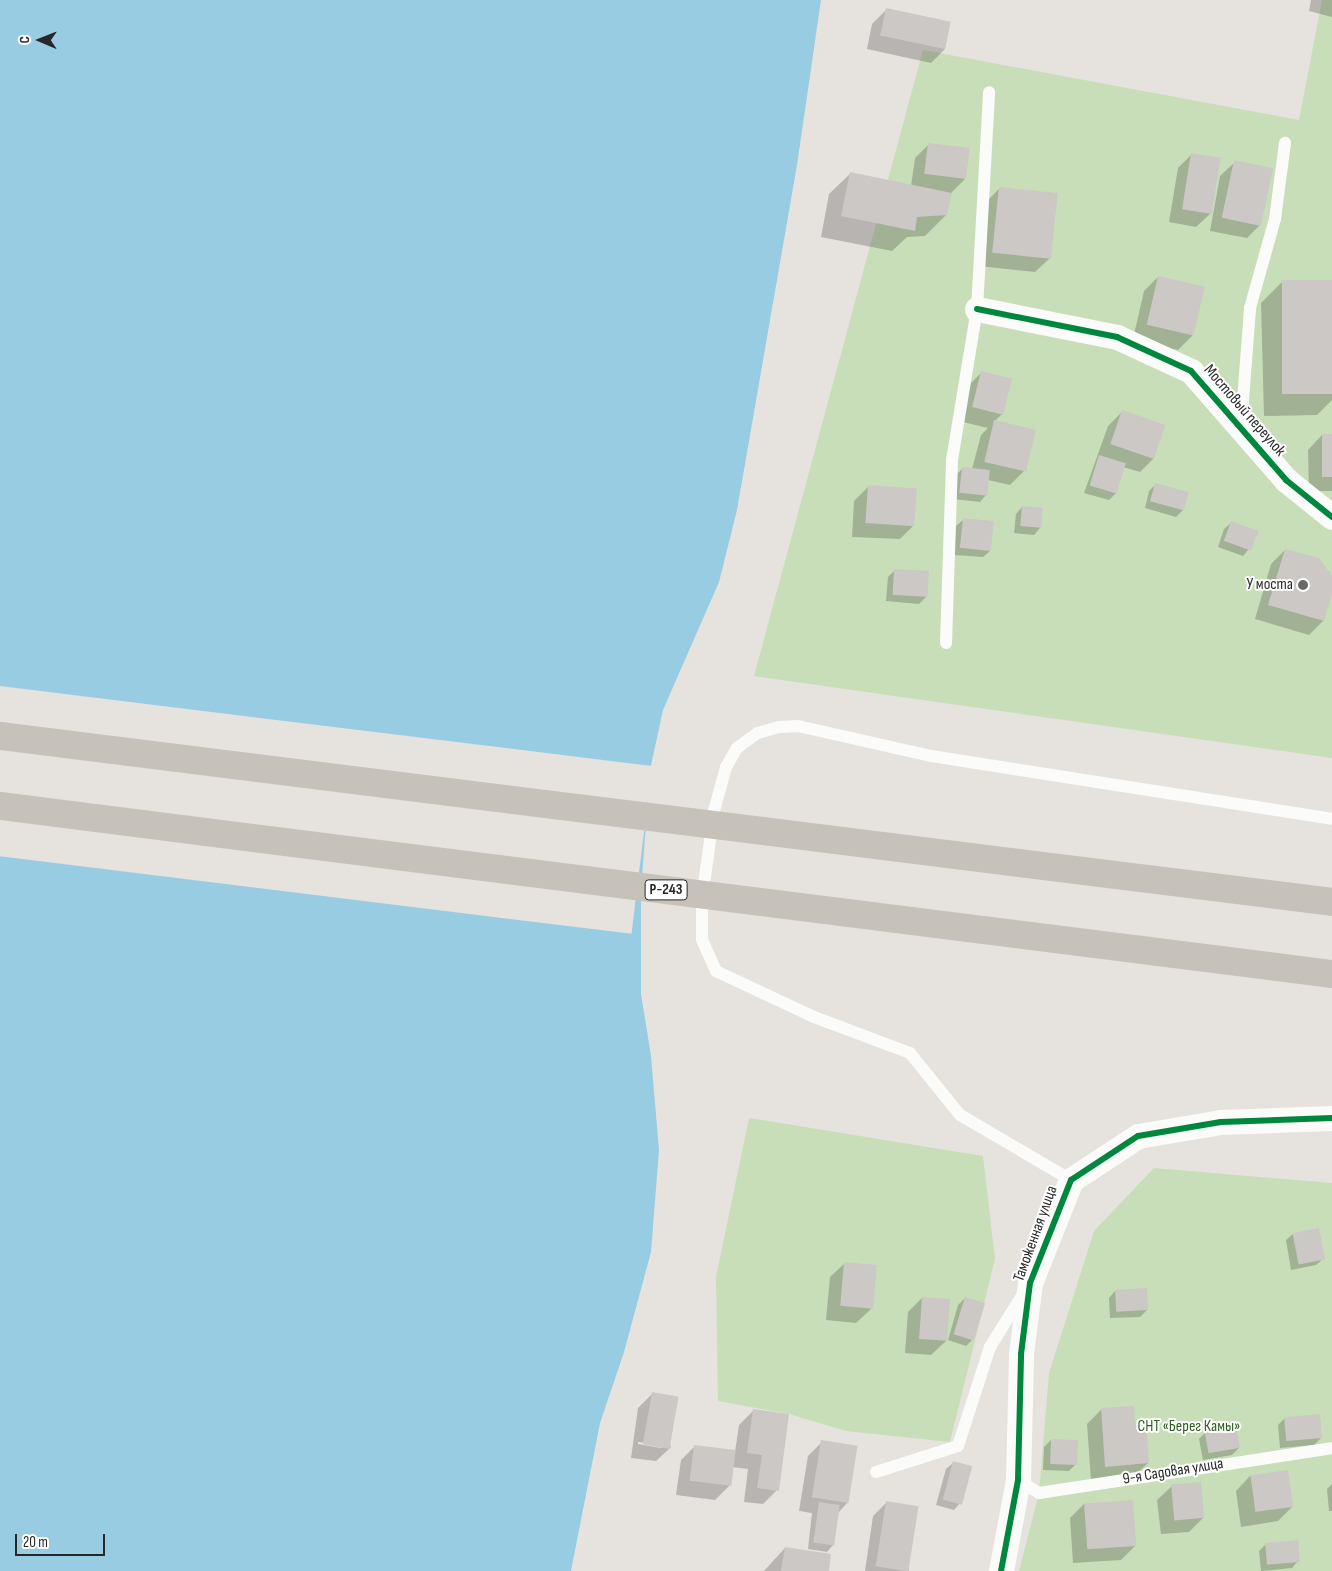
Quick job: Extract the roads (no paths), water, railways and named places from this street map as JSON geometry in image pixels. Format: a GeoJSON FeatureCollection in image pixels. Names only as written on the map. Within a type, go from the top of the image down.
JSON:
{"type":"FeatureCollection","features":[{"type":"Feature","properties":{"kind":"highway"},"geometry":{"type":"LineString","coordinates":[[0,736],[1332,902]]}},
{"type":"Feature","properties":{"kind":"highway","name":"Р-243"},"geometry":{"type":"LineString","coordinates":[[0,806],[1332,974]]}},
{"type":"Feature","properties":{"kind":"street","name":"Мостовый переулок"},"geometry":{"type":"LineString","coordinates":[[977,309],[1118,337],[1191,371],[1286,480],[1332,518]]}},
{"type":"Feature","properties":{"kind":"street","name":"Таможенная улица"},"geometry":{"type":"LineString","coordinates":[[1001,1571],[1018,1480],[1021,1354],[1030,1284],[1071,1180],[1138,1136],[1221,1122],[1332,1118]]}},
{"type":"Feature","properties":{"kind":"lane"},"geometry":{"type":"LineString","coordinates":[[946,643],[952,460],[977,309],[989,92]]}},
{"type":"Feature","properties":{"kind":"lane"},"geometry":{"type":"LineString","coordinates":[[1240,429],[1250,308],[1275,219],[1286,143]]}},
{"type":"Feature","properties":{"kind":"lane"},"geometry":{"type":"LineString","coordinates":[[1071,1180],[960,1115],[910,1053],[814,1016],[716,971],[702,939],[702,898],[714,811],[726,767],[738,748],[758,734],[779,727],[798,726],[931,756],[1332,819]]}},
{"type":"Feature","properties":{"kind":"lane"},"geometry":{"type":"LineString","coordinates":[[876,1472],[958,1446],[990,1347],[1030,1284]]}},
{"type":"Feature","properties":{"kind":"lane","name":"9-я Садовая улица"},"geometry":{"type":"LineString","coordinates":[[1018,1480],[1039,1493],[1332,1448]]}},
{"type":"Feature","properties":{"kind":"water"},"geometry":{"type":"Polygon","coordinates":[[[0,0],[821,0],[797,165],[737,510],[719,582],[663,710],[650,770],[641,891],[641,994],[651,1056],[659,1150],[651,1252],[624,1352],[600,1423],[571,1571],[0,1571],[0,0]]]}},
{"type":"Feature","properties":{"kind":"place","name":"У моста"},"geometry":{"type":"Point","coordinates":[1303,585]}},
{"type":"Feature","properties":{"kind":"park label","name":"СНТ «Берег Камы»"},"geometry":{"type":"Point","coordinates":[1189,1427]}}]}
